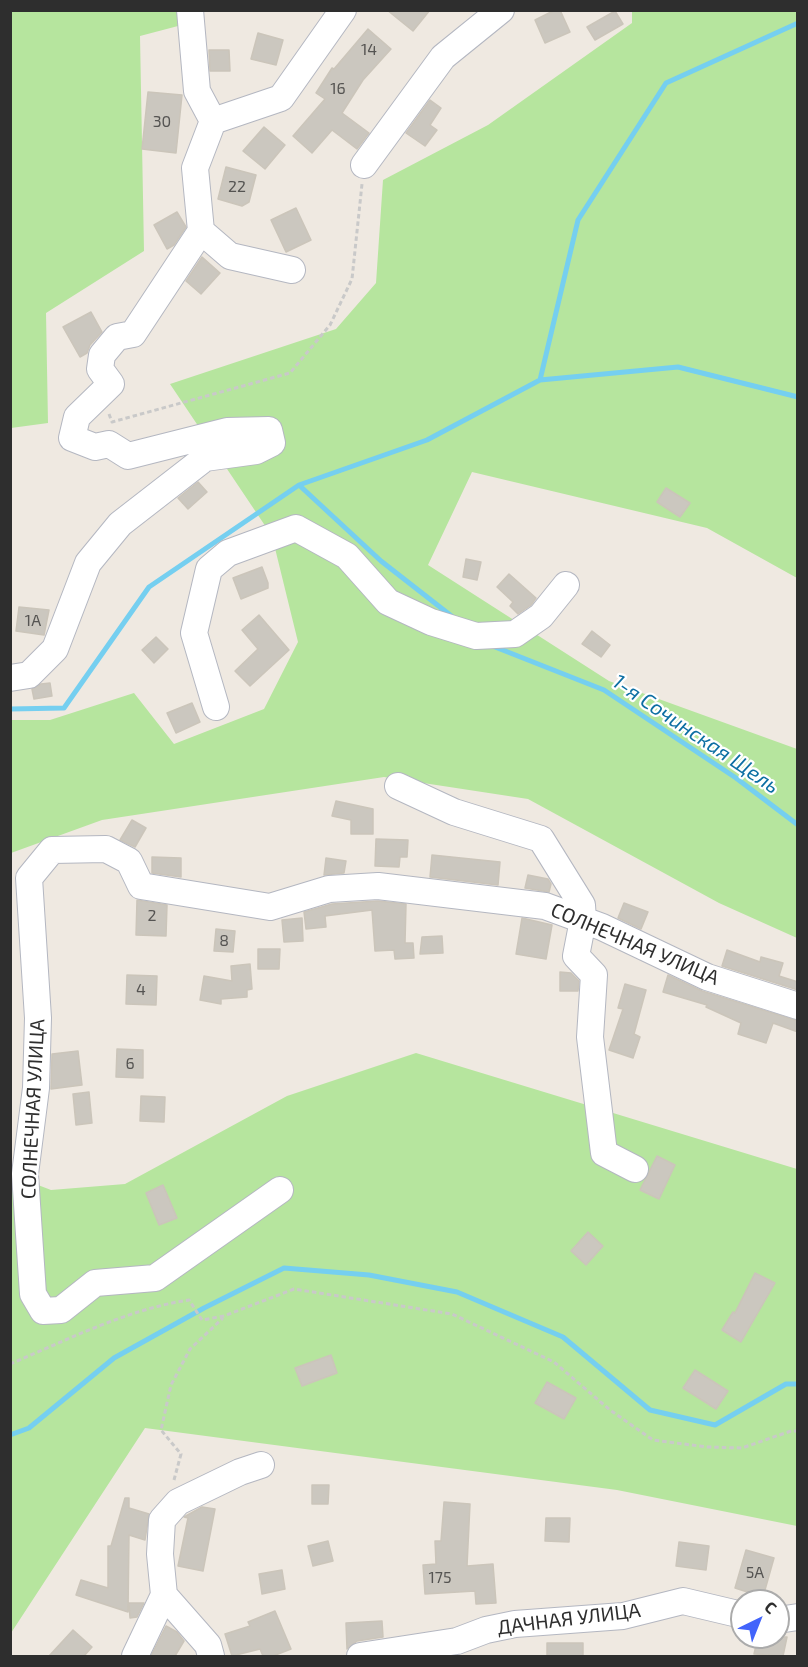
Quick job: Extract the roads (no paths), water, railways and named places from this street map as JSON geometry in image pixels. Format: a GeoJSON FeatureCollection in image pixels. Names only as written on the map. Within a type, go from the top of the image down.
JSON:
{"type":"FeatureCollection","features":[{"type":"Feature","properties":{"kind":"street"},"geometry":{"type":"LineString","coordinates":[[10,678],[29,675],[55,649],[88,563],[120,525],[205,458],[256,451],[272,443],[270,430],[227,431],[129,456],[109,444],[95,447],[72,438],[77,417],[111,384],[100,369],[102,355],[117,337],[133,334],[201,231],[195,168],[213,121],[197,91],[190,10]]}},
{"type":"Feature","properties":{"kind":"street"},"geometry":{"type":"LineString","coordinates":[[213,121],[281,99],[343,10]]}},
{"type":"Feature","properties":{"kind":"street"},"geometry":{"type":"LineString","coordinates":[[364,165],[443,57],[501,10]]}},
{"type":"Feature","properties":{"kind":"street"},"geometry":{"type":"LineString","coordinates":[[201,231],[230,256],[292,270]]}},
{"type":"Feature","properties":{"kind":"street"},"geometry":{"type":"LineString","coordinates":[[216,707],[194,633],[209,570],[228,553],[296,528],[347,556],[388,602],[431,622],[476,636],[516,634],[541,616],[566,585]]}},
{"type":"Feature","properties":{"kind":"street"},"geometry":{"type":"LineString","coordinates":[[398,786],[454,812],[541,839],[582,905],[583,920],[576,956],[594,975],[590,1037],[603,1153],[635,1169]]}},
{"type":"Feature","properties":{"kind":"street","name":"СОЛНЕЧНАЯ УЛИЦА"},"geometry":{"type":"LineString","coordinates":[[280,1190],[155,1278],[95,1283],[61,1310],[43,1311],[33,1294],[25,1174],[36,1088],[38,1018],[29,878],[52,850],[106,849],[129,861],[141,886],[270,907],[329,889],[378,886],[545,906],[602,927],[707,977],[798,1006]]}},
{"type":"Feature","properties":{"kind":"street"},"geometry":{"type":"LineString","coordinates":[[135,1656],[164,1595],[160,1554],[162,1520],[178,1502],[240,1472],[261,1465]]}},
{"type":"Feature","properties":{"kind":"street"},"geometry":{"type":"LineString","coordinates":[[164,1595],[208,1645],[211,1656]]}},
{"type":"Feature","properties":{"kind":"street","name":"ДАЧНАЯ УЛИЦА"},"geometry":{"type":"LineString","coordinates":[[360,1656],[457,1641],[486,1630],[515,1624],[623,1616],[683,1601],[730,1612]]}},
{"type":"Feature","properties":{"kind":"waterway"},"geometry":{"type":"LineString","coordinates":[[299,485],[427,440],[540,380],[578,220],[666,83],[798,23]]}},
{"type":"Feature","properties":{"kind":"waterway"},"geometry":{"type":"LineString","coordinates":[[540,380],[678,367],[798,397]]}},
{"type":"Feature","properties":{"kind":"waterway","name":"1-я Сочинская Щель"},"geometry":{"type":"LineString","coordinates":[[10,709],[64,708],[149,587],[299,485],[381,561],[454,618]]}},
{"type":"Feature","properties":{"kind":"waterway","name":"1-я Сочинская Щель"},"geometry":{"type":"LineString","coordinates":[[490,645],[604,690],[736,778],[798,825]]}},
{"type":"Feature","properties":{"kind":"waterway"},"geometry":{"type":"LineString","coordinates":[[10,1435],[29,1428],[114,1358],[204,1308],[284,1268],[369,1275],[457,1292],[563,1337],[650,1410],[715,1425],[786,1384],[798,1384]]}}]}
